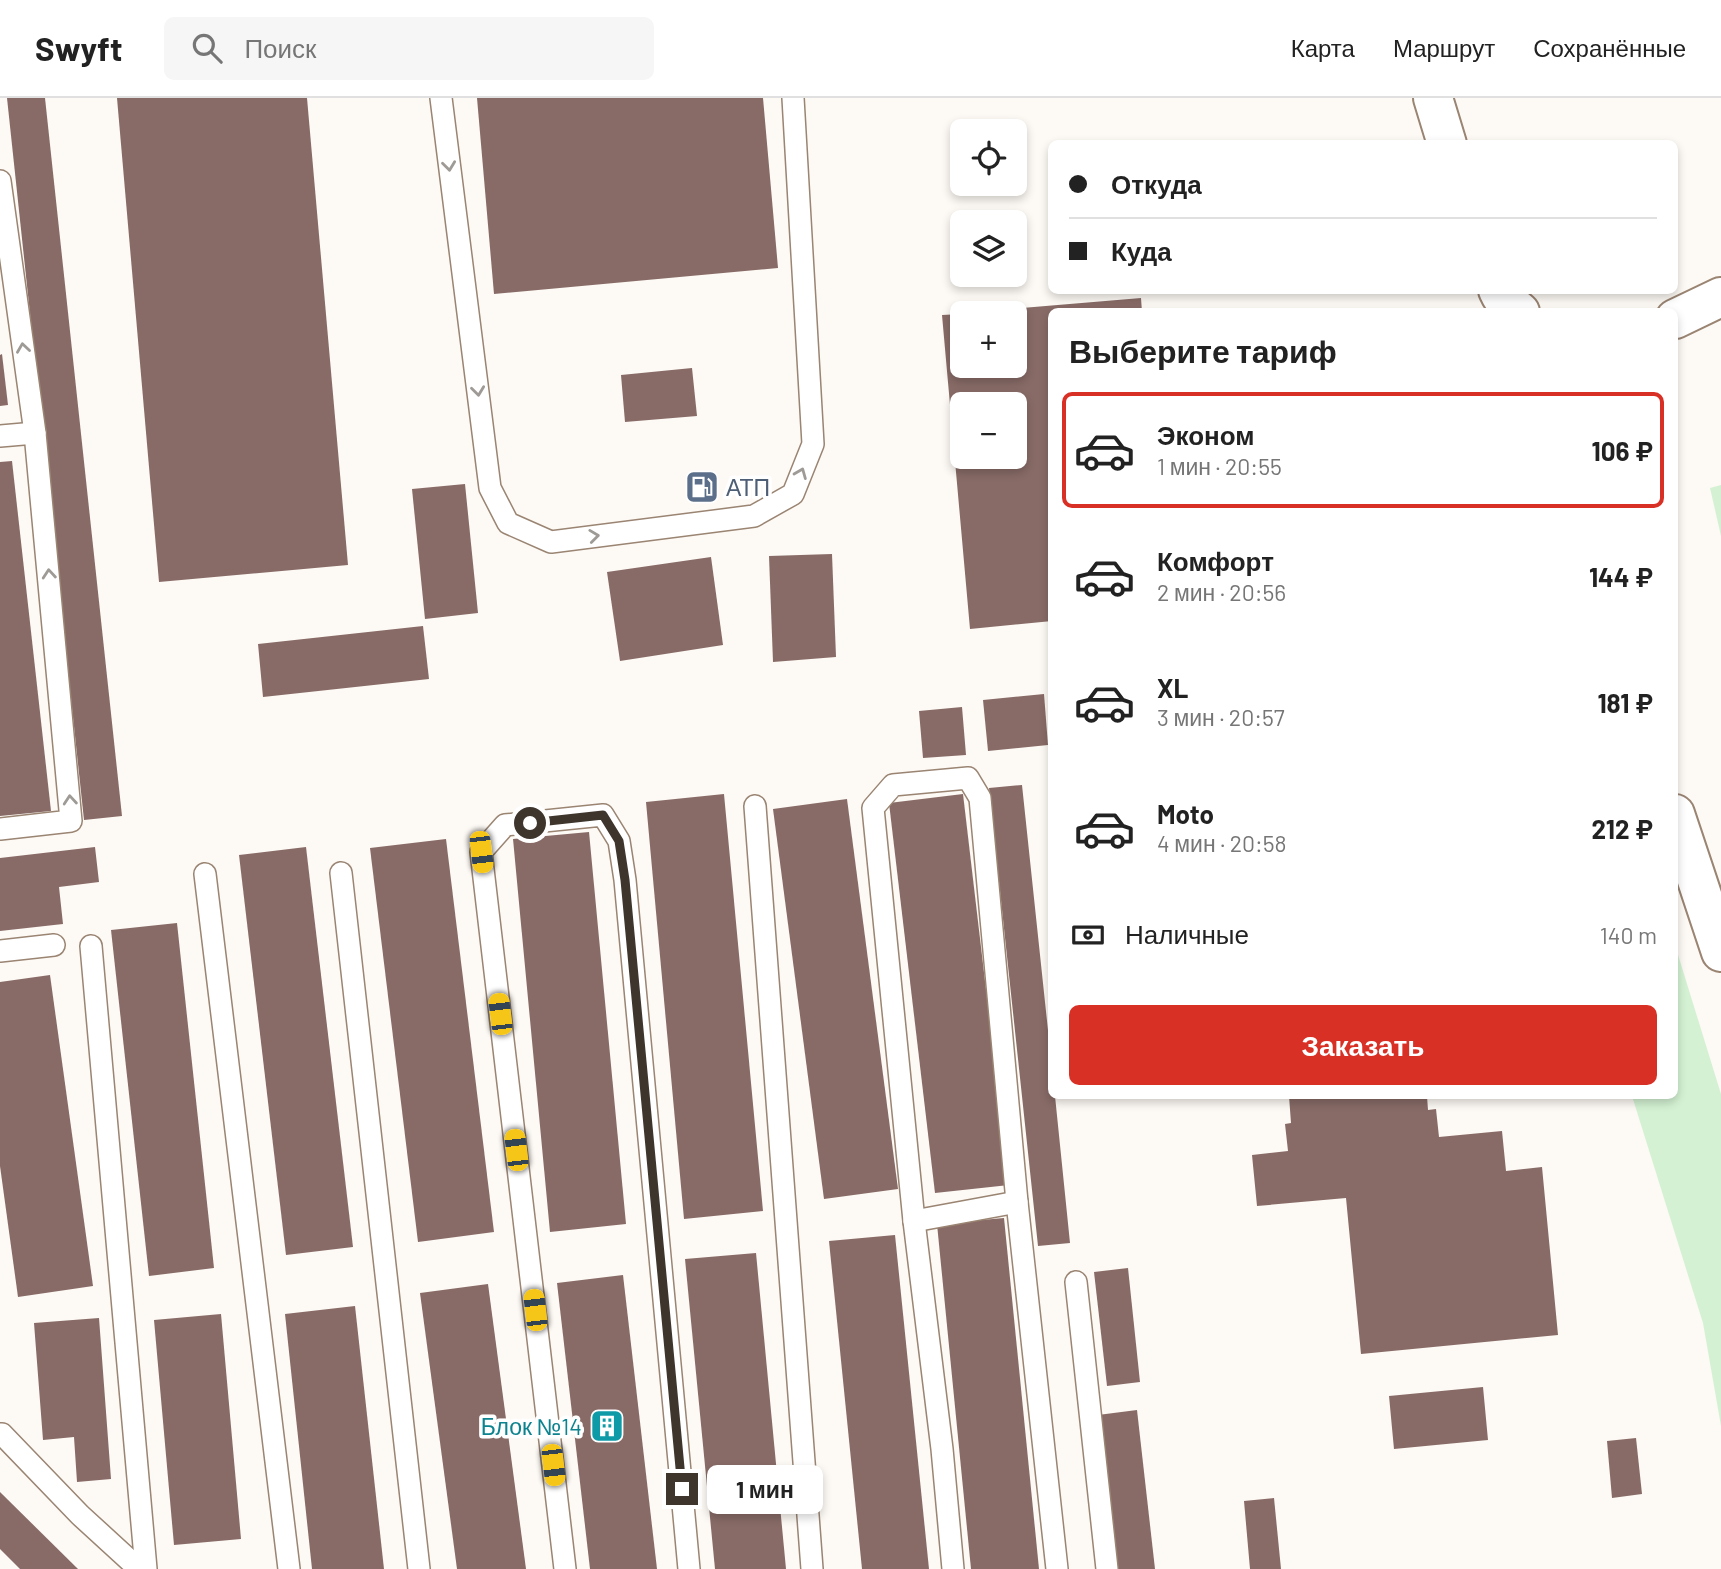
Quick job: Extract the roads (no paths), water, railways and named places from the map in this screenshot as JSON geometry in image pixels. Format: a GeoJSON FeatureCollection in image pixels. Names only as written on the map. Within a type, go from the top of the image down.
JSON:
{"type":"FeatureCollection","features":[{"type":"Feature","properties":{"kind":"main road"},"geometry":{"type":"LineString","coordinates":[[1433,98],[1446,140]]}},
{"type":"Feature","properties":{"kind":"main road"},"geometry":{"type":"LineString","coordinates":[[1500,294],[1515,308]]}},
{"type":"Feature","properties":{"kind":"main road"},"geometry":{"type":"LineString","coordinates":[[1678,318],[1721,297]]}},
{"type":"Feature","properties":{"kind":"main road"},"geometry":{"type":"LineString","coordinates":[[1678,823],[1721,952]]}},
{"type":"Feature","properties":{"kind":"lane"},"geometry":{"type":"LineString","coordinates":[[441,98],[490,488],[508,523],[551,542],[754,516],[793,494],[813,444],[793,98]]}},
{"type":"Feature","properties":{"kind":"lane"},"geometry":{"type":"LineString","coordinates":[[0,181],[35,433],[71,821],[0,829]]}},
{"type":"Feature","properties":{"kind":"lane"},"geometry":{"type":"LineString","coordinates":[[0,436],[35,433]]}},
{"type":"Feature","properties":{"kind":"lane"},"geometry":{"type":"LineString","coordinates":[[953,1569],[942,1449],[914,1221],[873,808],[893,785],[968,778],[980,798],[1017,1202],[1056,1569]]}},
{"type":"Feature","properties":{"kind":"lane"},"geometry":{"type":"LineString","coordinates":[[755,806],[812,1569]]}},
{"type":"Feature","properties":{"kind":"lane"},"geometry":{"type":"LineString","coordinates":[[565,1569],[481,852],[505,825],[603,815],[619,841],[625,880],[690,1569]]}},
{"type":"Feature","properties":{"kind":"lane"},"geometry":{"type":"LineString","coordinates":[[341,873],[419,1569]]}},
{"type":"Feature","properties":{"kind":"lane"},"geometry":{"type":"LineString","coordinates":[[205,874],[289,1569]]}},
{"type":"Feature","properties":{"kind":"lane"},"geometry":{"type":"LineString","coordinates":[[0,951],[54,945]]}},
{"type":"Feature","properties":{"kind":"lane"},"geometry":{"type":"LineString","coordinates":[[91,946],[146,1569]]}},
{"type":"Feature","properties":{"kind":"lane"},"geometry":{"type":"LineString","coordinates":[[914,1221],[1017,1202]]}},
{"type":"Feature","properties":{"kind":"lane"},"geometry":{"type":"LineString","coordinates":[[1076,1282],[1107,1569]]}},
{"type":"Feature","properties":{"kind":"lane"},"geometry":{"type":"LineString","coordinates":[[0,1434],[80,1515],[139,1569]]}},
{"type":"Feature","properties":{"kind":"place","name":"АТП"},"geometry":{"type":"Point","coordinates":[702,487]}},
{"type":"Feature","properties":{"kind":"place","name":"Блок №14"},"geometry":{"type":"Point","coordinates":[607,1426]}}]}
